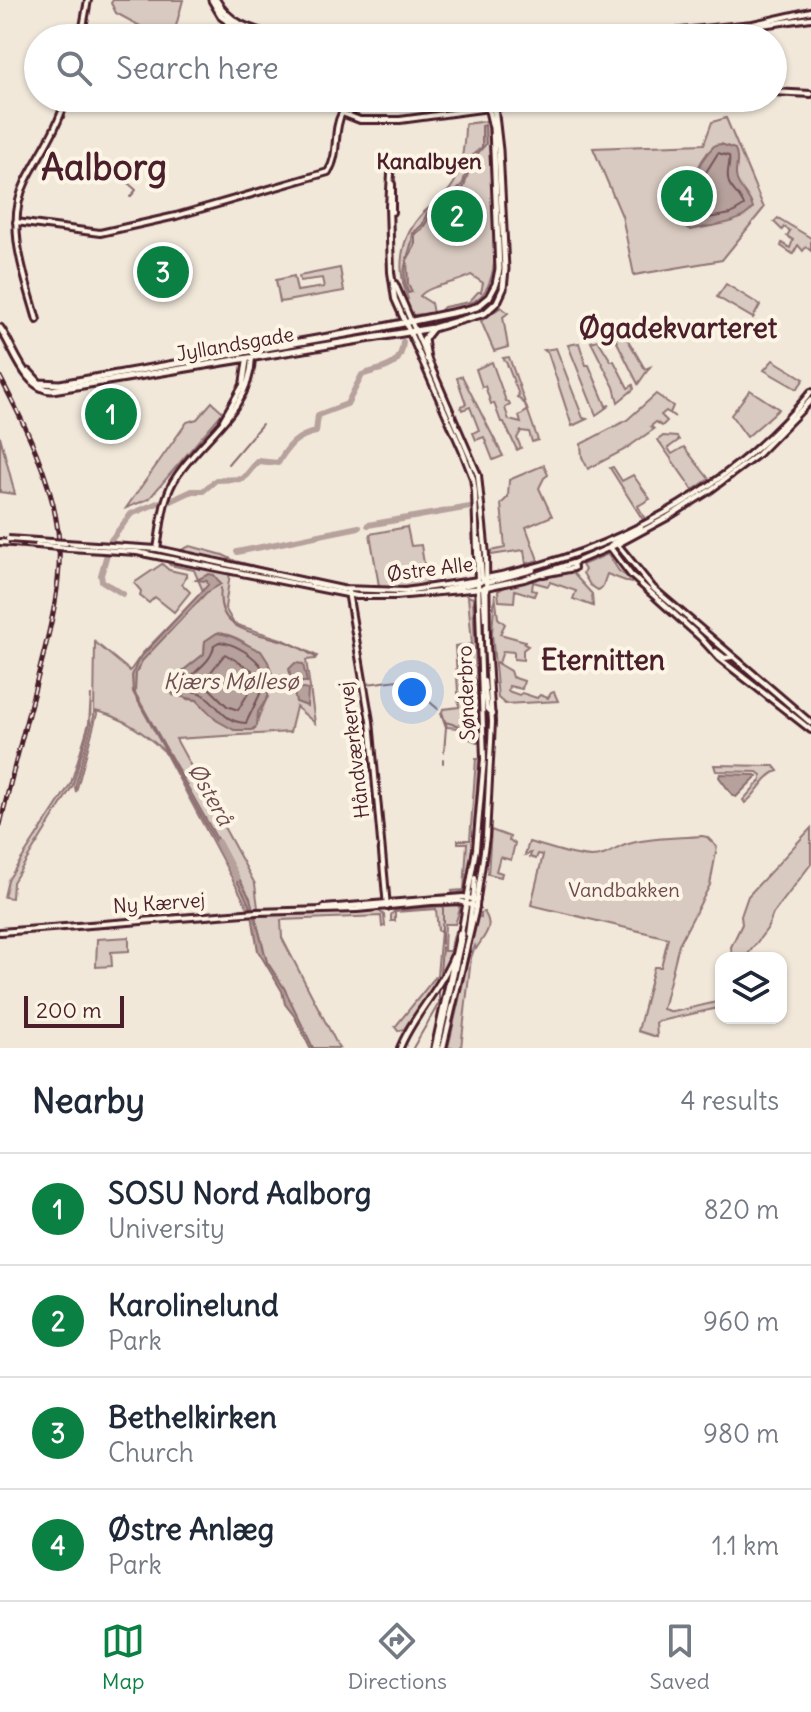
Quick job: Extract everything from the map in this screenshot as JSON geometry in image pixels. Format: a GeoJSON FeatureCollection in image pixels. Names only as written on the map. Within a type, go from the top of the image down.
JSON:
{"type":"FeatureCollection","features":[{"type":"Feature","properties":{"kind":"highway"},"geometry":{"type":"LineString","coordinates":[[436,1048],[461,957],[461,934]]}},
{"type":"Feature","properties":{"kind":"main road"},"geometry":{"type":"LineString","coordinates":[[214,0],[222,17],[230,24]]}},
{"type":"Feature","properties":{"kind":"main road"},"geometry":{"type":"LineString","coordinates":[[214,0],[222,11],[241,24]]}},
{"type":"Feature","properties":{"kind":"main road"},"geometry":{"type":"LineString","coordinates":[[410,326],[481,305],[497,295],[501,271],[493,112]]}},
{"type":"Feature","properties":{"kind":"main road"},"geometry":{"type":"LineString","coordinates":[[410,326],[433,328],[481,315],[497,295],[505,269],[494,112]]}},
{"type":"Feature","properties":{"kind":"main road","name":"Jyllandsgade"},"geometry":{"type":"LineString","coordinates":[[1,327],[34,379],[42,384],[60,387],[410,326]]}},
{"type":"Feature","properties":{"kind":"main road","name":"Jyllandsgade"},"geometry":{"type":"LineString","coordinates":[[250,354],[410,326]]}},
{"type":"Feature","properties":{"kind":"main road"},"geometry":{"type":"LineString","coordinates":[[427,359],[424,339],[433,328]]}},
{"type":"Feature","properties":{"kind":"street"},"geometry":{"type":"LineString","coordinates":[[84,24],[88,0]]}},
{"type":"Feature","properties":{"kind":"street"},"geometry":{"type":"LineString","coordinates":[[779,24],[811,15]]}},
{"type":"Feature","properties":{"kind":"street"},"geometry":{"type":"LineString","coordinates":[[753,24],[811,15]]}},
{"type":"Feature","properties":{"kind":"street"},"geometry":{"type":"LineString","coordinates":[[787,93],[811,94]]}},
{"type":"Feature","properties":{"kind":"street"},"geometry":{"type":"LineString","coordinates":[[37,320],[20,257],[16,222],[21,192],[61,112]]}},
{"type":"Feature","properties":{"kind":"street"},"geometry":{"type":"LineString","coordinates":[[16,222],[100,233],[176,216],[330,171],[335,160],[338,122],[342,113],[360,120],[388,120],[468,112]]}},
{"type":"Feature","properties":{"kind":"street"},"geometry":{"type":"LineString","coordinates":[[391,174],[392,272],[410,326],[395,299],[391,272],[391,174]]}},
{"type":"Feature","properties":{"kind":"street","name":"Sønderbro"},"geometry":{"type":"LineString","coordinates":[[400,1048],[407,1032],[439,987],[472,902],[484,759],[478,475],[410,326]]}},
{"type":"Feature","properties":{"kind":"street","name":"Sønderbro"},"geometry":{"type":"LineString","coordinates":[[410,326],[473,478],[487,625],[490,711],[487,827],[444,1048]]}},
{"type":"Feature","properties":{"kind":"street"},"geometry":{"type":"LineString","coordinates":[[156,552],[163,514],[174,482],[220,425],[243,385],[250,354]]}},
{"type":"Feature","properties":{"kind":"street"},"geometry":{"type":"LineString","coordinates":[[574,565],[610,547],[705,487],[752,452],[811,392]]}},
{"type":"Feature","properties":{"kind":"street","name":"Østre Alle"},"geometry":{"type":"LineString","coordinates":[[0,540],[156,552],[348,592],[387,597],[431,592],[482,583],[551,563],[614,542],[668,517],[756,456],[811,400]]}},
{"type":"Feature","properties":{"kind":"street"},"geometry":{"type":"LineString","coordinates":[[614,542],[653,588],[811,730]]}},
{"type":"Feature","properties":{"kind":"street"},"geometry":{"type":"LineString","coordinates":[[574,565],[577,558],[600,545]]}},
{"type":"Feature","properties":{"kind":"street"},"geometry":{"type":"LineString","coordinates":[[610,547],[637,581],[700,637],[721,655],[750,671],[811,723]]}},
{"type":"Feature","properties":{"kind":"street","name":"Østre Alle"},"geometry":{"type":"LineString","coordinates":[[156,552],[162,556],[176,554],[348,592],[405,591],[482,583],[494,585],[574,565]]}},
{"type":"Feature","properties":{"kind":"street"},"geometry":{"type":"LineString","coordinates":[[562,559],[574,565]]}},
{"type":"Feature","properties":{"kind":"street","name":"Håndværkervej"},"geometry":{"type":"LineString","coordinates":[[348,592],[370,721],[386,905]]}},
{"type":"Feature","properties":{"kind":"street"},"geometry":{"type":"LineString","coordinates":[[481,671],[490,711],[483,716]]}},
{"type":"Feature","properties":{"kind":"street","name":"Ny Kærvej"},"geometry":{"type":"LineString","coordinates":[[0,932],[249,912],[472,902]]}},
{"type":"Feature","properties":{"kind":"green space"},"geometry":{"type":"Polygon","coordinates":[[[113,0],[183,0],[177,24],[136,24],[116,13],[111,3],[113,0]]]}},
{"type":"Feature","properties":{"kind":"green space"},"geometry":{"type":"Polygon","coordinates":[[[726,118],[764,208],[722,260],[634,275],[622,216],[593,148],[704,144],[712,122],[726,118]]]}},
{"type":"Feature","properties":{"kind":"green space"},"geometry":{"type":"Polygon","coordinates":[[[488,121],[495,249],[492,276],[475,301],[439,312],[444,307],[469,302],[481,292],[483,283],[471,275],[430,289],[420,296],[431,303],[433,313],[413,315],[404,301],[408,299],[401,265],[409,232],[423,213],[454,183],[461,162],[465,124],[488,121]]]}},
{"type":"Feature","properties":{"kind":"green space"},"geometry":{"type":"Polygon","coordinates":[[[778,218],[811,238],[811,251],[806,247],[803,251],[798,245],[793,254],[781,246],[782,243],[790,248],[793,240],[787,236],[790,231],[784,227],[782,230],[774,222],[778,218]]]}},
{"type":"Feature","properties":{"kind":"green space"},"geometry":{"type":"Polygon","coordinates":[[[340,268],[344,291],[280,302],[276,280],[294,276],[297,291],[324,287],[322,278],[300,281],[299,276],[340,268]]]}},
{"type":"Feature","properties":{"kind":"green space"},"geometry":{"type":"Polygon","coordinates":[[[726,284],[760,305],[753,318],[717,297],[726,284]]]}},
{"type":"Feature","properties":{"kind":"green space"},"geometry":{"type":"Polygon","coordinates":[[[501,307],[508,313],[503,317],[508,347],[494,351],[481,321],[501,307]]]}},
{"type":"Feature","properties":{"kind":"green space"},"geometry":{"type":"Polygon","coordinates":[[[625,335],[645,369],[650,367],[638,384],[615,338],[611,338],[625,335]]]}},
{"type":"Feature","properties":{"kind":"green space"},"geometry":{"type":"Polygon","coordinates":[[[598,340],[614,361],[628,388],[633,385],[634,389],[618,402],[614,387],[591,342],[598,340]]]}},
{"type":"Feature","properties":{"kind":"green space"},"geometry":{"type":"Polygon","coordinates":[[[579,343],[606,406],[610,405],[596,415],[568,345],[579,343]]]}},
{"type":"Feature","properties":{"kind":"green space"},"geometry":{"type":"Polygon","coordinates":[[[556,348],[583,418],[587,419],[572,426],[548,353],[544,350],[556,348]]]}},
{"type":"Feature","properties":{"kind":"green space"},"geometry":{"type":"Polygon","coordinates":[[[509,357],[538,440],[532,442],[529,432],[521,431],[517,438],[521,448],[517,450],[494,403],[491,404],[485,386],[482,387],[476,369],[492,362],[510,405],[505,408],[509,420],[521,423],[519,416],[527,411],[525,404],[517,397],[519,395],[503,358],[509,357]]]}},
{"type":"Feature","properties":{"kind":"green space"},"geometry":{"type":"Polygon","coordinates":[[[773,360],[804,379],[797,389],[764,370],[773,360]]]}},
{"type":"Feature","properties":{"kind":"green space"},"geometry":{"type":"Polygon","coordinates":[[[462,376],[503,456],[493,460],[484,437],[476,440],[473,433],[479,430],[470,407],[462,410],[461,406],[466,404],[457,378],[462,376]]]}},
{"type":"Feature","properties":{"kind":"green space"},"geometry":{"type":"Polygon","coordinates":[[[750,390],[779,409],[747,437],[731,415],[750,390]]]}},
{"type":"Feature","properties":{"kind":"green space"},"geometry":{"type":"Polygon","coordinates":[[[656,394],[673,406],[670,413],[675,417],[666,411],[661,415],[667,421],[662,426],[656,422],[651,426],[654,429],[624,450],[588,469],[582,457],[581,444],[627,420],[656,394]]]}},
{"type":"Feature","properties":{"kind":"green space"},"geometry":{"type":"Polygon","coordinates":[[[212,402],[223,412],[149,499],[126,508],[187,422],[197,419],[212,402]]]}},
{"type":"Feature","properties":{"kind":"green space"},"geometry":{"type":"Polygon","coordinates":[[[0,436],[15,494],[0,492],[0,436]]]}},
{"type":"Feature","properties":{"kind":"green space"},"geometry":{"type":"Polygon","coordinates":[[[663,436],[677,437],[679,440],[668,448],[672,454],[684,447],[709,479],[693,490],[658,440],[663,436]]]}},
{"type":"Feature","properties":{"kind":"green space"},"geometry":{"type":"Polygon","coordinates":[[[544,465],[548,475],[539,488],[552,516],[526,527],[538,560],[526,564],[524,550],[491,555],[491,551],[505,548],[501,504],[508,497],[509,480],[544,465]]]}},
{"type":"Feature","properties":{"kind":"green space"},"geometry":{"type":"Polygon","coordinates":[[[613,467],[622,481],[633,475],[650,499],[638,506],[645,519],[610,468],[613,467]]]}},
{"type":"Feature","properties":{"kind":"green space"},"geometry":{"type":"Polygon","coordinates":[[[407,527],[411,546],[421,545],[427,582],[418,586],[382,588],[379,586],[370,534],[407,527]]]}},
{"type":"Feature","properties":{"kind":"green space"},"geometry":{"type":"Polygon","coordinates":[[[190,546],[235,561],[295,576],[179,551],[190,546]]]}},
{"type":"Feature","properties":{"kind":"green space"},"geometry":{"type":"Polygon","coordinates":[[[608,554],[619,571],[632,580],[631,583],[607,574],[602,588],[598,590],[590,585],[582,565],[608,554]]]}},
{"type":"Feature","properties":{"kind":"green space"},"geometry":{"type":"Polygon","coordinates":[[[166,560],[230,573],[225,608],[234,624],[284,640],[317,656],[306,660],[315,723],[296,707],[290,732],[176,739],[255,884],[258,908],[248,908],[164,751],[132,726],[95,711],[97,714],[76,792],[94,716],[95,642],[130,671],[142,654],[203,591],[194,570],[170,565],[166,560]],[[217,633],[205,641],[204,654],[178,679],[170,681],[186,699],[197,700],[231,726],[255,729],[268,694],[265,671],[248,645],[217,633]]]}},
{"type":"Feature","properties":{"kind":"green space"},"geometry":{"type":"Polygon","coordinates":[[[162,564],[169,570],[187,574],[182,584],[190,592],[174,612],[155,597],[149,603],[140,596],[141,591],[134,583],[162,564]]]}},
{"type":"Feature","properties":{"kind":"green space"},"geometry":{"type":"Polygon","coordinates":[[[571,571],[592,594],[593,606],[573,599],[576,591],[550,582],[548,586],[533,582],[534,596],[515,590],[514,602],[499,601],[498,591],[505,587],[571,571]]]}},
{"type":"Feature","properties":{"kind":"green space"},"geometry":{"type":"Polygon","coordinates":[[[495,593],[498,618],[505,624],[500,634],[525,641],[524,644],[528,646],[523,650],[523,660],[514,659],[514,652],[503,651],[499,663],[495,662],[510,671],[512,677],[524,681],[522,689],[509,686],[508,691],[537,698],[540,695],[548,698],[554,692],[558,701],[505,704],[498,698],[492,633],[495,593]]]}},
{"type":"Feature","properties":{"kind":"green space"},"geometry":{"type":"Polygon","coordinates":[[[468,596],[473,598],[479,743],[463,736],[459,728],[447,727],[442,712],[443,709],[459,707],[455,646],[472,644],[468,596]]]}},
{"type":"Feature","properties":{"kind":"green space"},"geometry":{"type":"Polygon","coordinates":[[[91,695],[90,723],[73,785],[13,882],[12,898],[4,897],[8,880],[71,783],[89,723],[91,695]]]}},
{"type":"Feature","properties":{"kind":"green space"},"geometry":{"type":"Polygon","coordinates":[[[476,759],[479,759],[473,842],[466,891],[453,894],[452,891],[464,890],[467,843],[458,843],[458,840],[470,840],[476,759]]]}},
{"type":"Feature","properties":{"kind":"green space"},"geometry":{"type":"Polygon","coordinates":[[[714,765],[774,766],[778,771],[745,803],[743,800],[761,780],[761,775],[757,772],[716,771],[714,765]]]}},
{"type":"Feature","properties":{"kind":"green space"},"geometry":{"type":"Polygon","coordinates":[[[811,828],[811,864],[773,914],[767,929],[750,952],[731,952],[748,896],[811,828]]]}},
{"type":"Feature","properties":{"kind":"green space"},"geometry":{"type":"Polygon","coordinates":[[[491,830],[510,837],[509,841],[515,843],[511,860],[500,857],[496,871],[502,873],[501,877],[488,874],[491,830]]]}},
{"type":"Feature","properties":{"kind":"green space","name":"Vandbakken"},"geometry":{"type":"Polygon","coordinates":[[[702,836],[717,847],[710,885],[679,944],[663,1009],[673,1012],[715,1002],[715,1009],[656,1022],[657,1037],[638,1031],[654,967],[661,967],[668,938],[531,905],[543,855],[538,854],[536,859],[530,857],[531,853],[525,855],[529,842],[591,857],[627,844],[702,836]]]}},
{"type":"Feature","properties":{"kind":"green space"},"geometry":{"type":"Polygon","coordinates":[[[458,905],[460,909],[455,924],[445,924],[444,951],[450,951],[455,931],[453,945],[443,971],[404,1029],[398,1031],[395,1027],[437,975],[441,931],[438,931],[436,909],[395,912],[395,921],[391,921],[391,915],[395,910],[458,905]]]}},
{"type":"Feature","properties":{"kind":"green space"},"geometry":{"type":"Polygon","coordinates":[[[379,911],[384,915],[385,926],[382,927],[381,916],[281,920],[282,938],[339,1048],[313,1048],[284,988],[267,962],[255,916],[379,911]]]}},
{"type":"Feature","properties":{"kind":"green space"},"geometry":{"type":"Polygon","coordinates":[[[484,912],[489,922],[485,936],[476,949],[475,946],[471,958],[461,1048],[448,1048],[478,916],[481,917],[484,912]]]}},
{"type":"Feature","properties":{"kind":"green space"},"geometry":{"type":"Polygon","coordinates":[[[129,937],[129,951],[111,952],[112,966],[96,967],[97,939],[129,937]]]}},
{"type":"Feature","properties":{"kind":"water"},"geometry":{"type":"Polygon","coordinates":[[[485,125],[486,144],[472,160],[464,187],[453,201],[453,212],[445,217],[431,215],[415,234],[415,246],[407,259],[413,233],[422,225],[427,213],[436,211],[445,214],[450,211],[451,198],[463,183],[470,157],[482,147],[482,126],[485,125]]]}},
{"type":"Feature","properties":{"kind":"water"},"geometry":{"type":"Polygon","coordinates":[[[715,145],[735,149],[737,180],[753,208],[741,218],[725,224],[691,230],[686,227],[686,205],[692,183],[708,153],[715,145]]]}},
{"type":"Feature","properties":{"kind":"water"},"geometry":{"type":"Polygon","coordinates":[[[407,261],[408,284],[412,292],[408,293],[405,284],[407,261]]]}},
{"type":"Feature","properties":{"kind":"water"},"geometry":{"type":"Polygon","coordinates":[[[214,575],[221,584],[206,593],[142,661],[136,673],[135,693],[250,898],[267,962],[284,988],[313,1048],[310,1048],[285,1004],[282,991],[258,951],[251,909],[244,894],[133,692],[132,676],[138,660],[208,585],[207,581],[196,580],[214,575]]]}},
{"type":"Feature","properties":{"kind":"water","name":"Kjærs Møllesø"},"geometry":{"type":"Polygon","coordinates":[[[217,633],[261,651],[268,662],[272,674],[268,681],[268,697],[258,712],[257,726],[251,730],[234,730],[216,720],[197,700],[173,695],[167,682],[178,679],[204,654],[205,641],[217,633]]]}},
{"type":"Feature","properties":{"kind":"water"},"geometry":{"type":"Polygon","coordinates":[[[295,663],[303,664],[307,682],[297,687],[308,690],[307,706],[296,702],[289,669],[295,663]]]}},
{"type":"Feature","properties":{"kind":"water"},"geometry":{"type":"Polygon","coordinates":[[[720,774],[757,776],[736,797],[719,777],[720,774]]]}},
{"type":"Feature","properties":{"kind":"waterway"},"geometry":{"type":"LineString","coordinates":[[100,161],[108,169]]}},
{"type":"Feature","properties":{"kind":"waterway"},"geometry":{"type":"LineString","coordinates":[[128,183],[136,190],[130,197]]}},
{"type":"Feature","properties":{"kind":"waterway"},"geometry":{"type":"LineString","coordinates":[[123,594],[102,581],[101,575],[111,540],[131,514],[192,491],[203,491],[216,480],[243,479],[258,461],[278,463],[293,443],[316,432],[318,415],[347,404],[362,375],[394,363],[399,358],[403,342]]}},
{"type":"Feature","properties":{"kind":"waterway"},"geometry":{"type":"LineString","coordinates":[[228,464],[262,424]]}},
{"type":"Feature","properties":{"kind":"waterway","name":"Østerå"},"geometry":{"type":"LineString","coordinates":[[368,525],[470,507]]}},
{"type":"Feature","properties":{"kind":"waterway","name":"Østerå"},"geometry":{"type":"LineString","coordinates":[[237,552],[359,527]]}},
{"type":"Feature","properties":{"kind":"waterway"},"geometry":{"type":"LineString","coordinates":[[221,588],[221,603],[230,622],[249,632],[294,645],[315,657]]}},
{"type":"Feature","properties":{"kind":"waterway"},"geometry":{"type":"LineString","coordinates":[[367,684],[398,680],[438,709]]}},
{"type":"Feature","properties":{"kind":"waterway"},"geometry":{"type":"LineString","coordinates":[[441,713],[446,727],[444,752]]}},
{"type":"Feature","properties":{"kind":"waterway"},"geometry":{"type":"LineString","coordinates":[[445,722],[460,726],[477,740]]}},
{"type":"Feature","properties":{"kind":"waterway","name":"Østerå"},"geometry":{"type":"LineString","coordinates":[[218,842],[237,878]]}},
{"type":"Feature","properties":{"kind":"waterway"},"geometry":{"type":"LineString","coordinates":[[443,908],[443,922]]}},
{"type":"Feature","properties":{"kind":"waterway"},"geometry":{"type":"LineString","coordinates":[[442,924],[442,944]]}},
{"type":"Feature","properties":{"kind":"waterway"},"geometry":{"type":"LineString","coordinates":[[440,973],[442,947]]}},
{"type":"Feature","properties":{"kind":"waterway"},"geometry":{"type":"LineString","coordinates":[[413,1048],[439,1003],[439,992]]}},
{"type":"Feature","properties":{"kind":"railway"},"geometry":{"type":"LineString","coordinates":[[0,377],[50,491],[59,551],[57,591],[50,630],[0,825]]}},
{"type":"Feature","properties":{"kind":"place","name":"Østre Anlæg"},"geometry":{"type":"Point","coordinates":[687,196]}},
{"type":"Feature","properties":{"kind":"place","name":"Karolinelund"},"geometry":{"type":"Point","coordinates":[457,216]}},
{"type":"Feature","properties":{"kind":"place","name":"Bethelkirken"},"geometry":{"type":"Point","coordinates":[163,272]}},
{"type":"Feature","properties":{"kind":"place","name":"SOSU Nord Aalborg"},"geometry":{"type":"Point","coordinates":[111,414]}},
{"type":"Feature","properties":{"kind":"district","name":"Kanalbyen"},"geometry":{"type":"Point","coordinates":[429,161]}},
{"type":"Feature","properties":{"kind":"district","name":"Aalborg"},"geometry":{"type":"Point","coordinates":[104,167]}},
{"type":"Feature","properties":{"kind":"district","name":"Øgadekvarteret"},"geometry":{"type":"Point","coordinates":[678,328]}},
{"type":"Feature","properties":{"kind":"district","name":"Eternitten"},"geometry":{"type":"Point","coordinates":[603,660]}}]}
